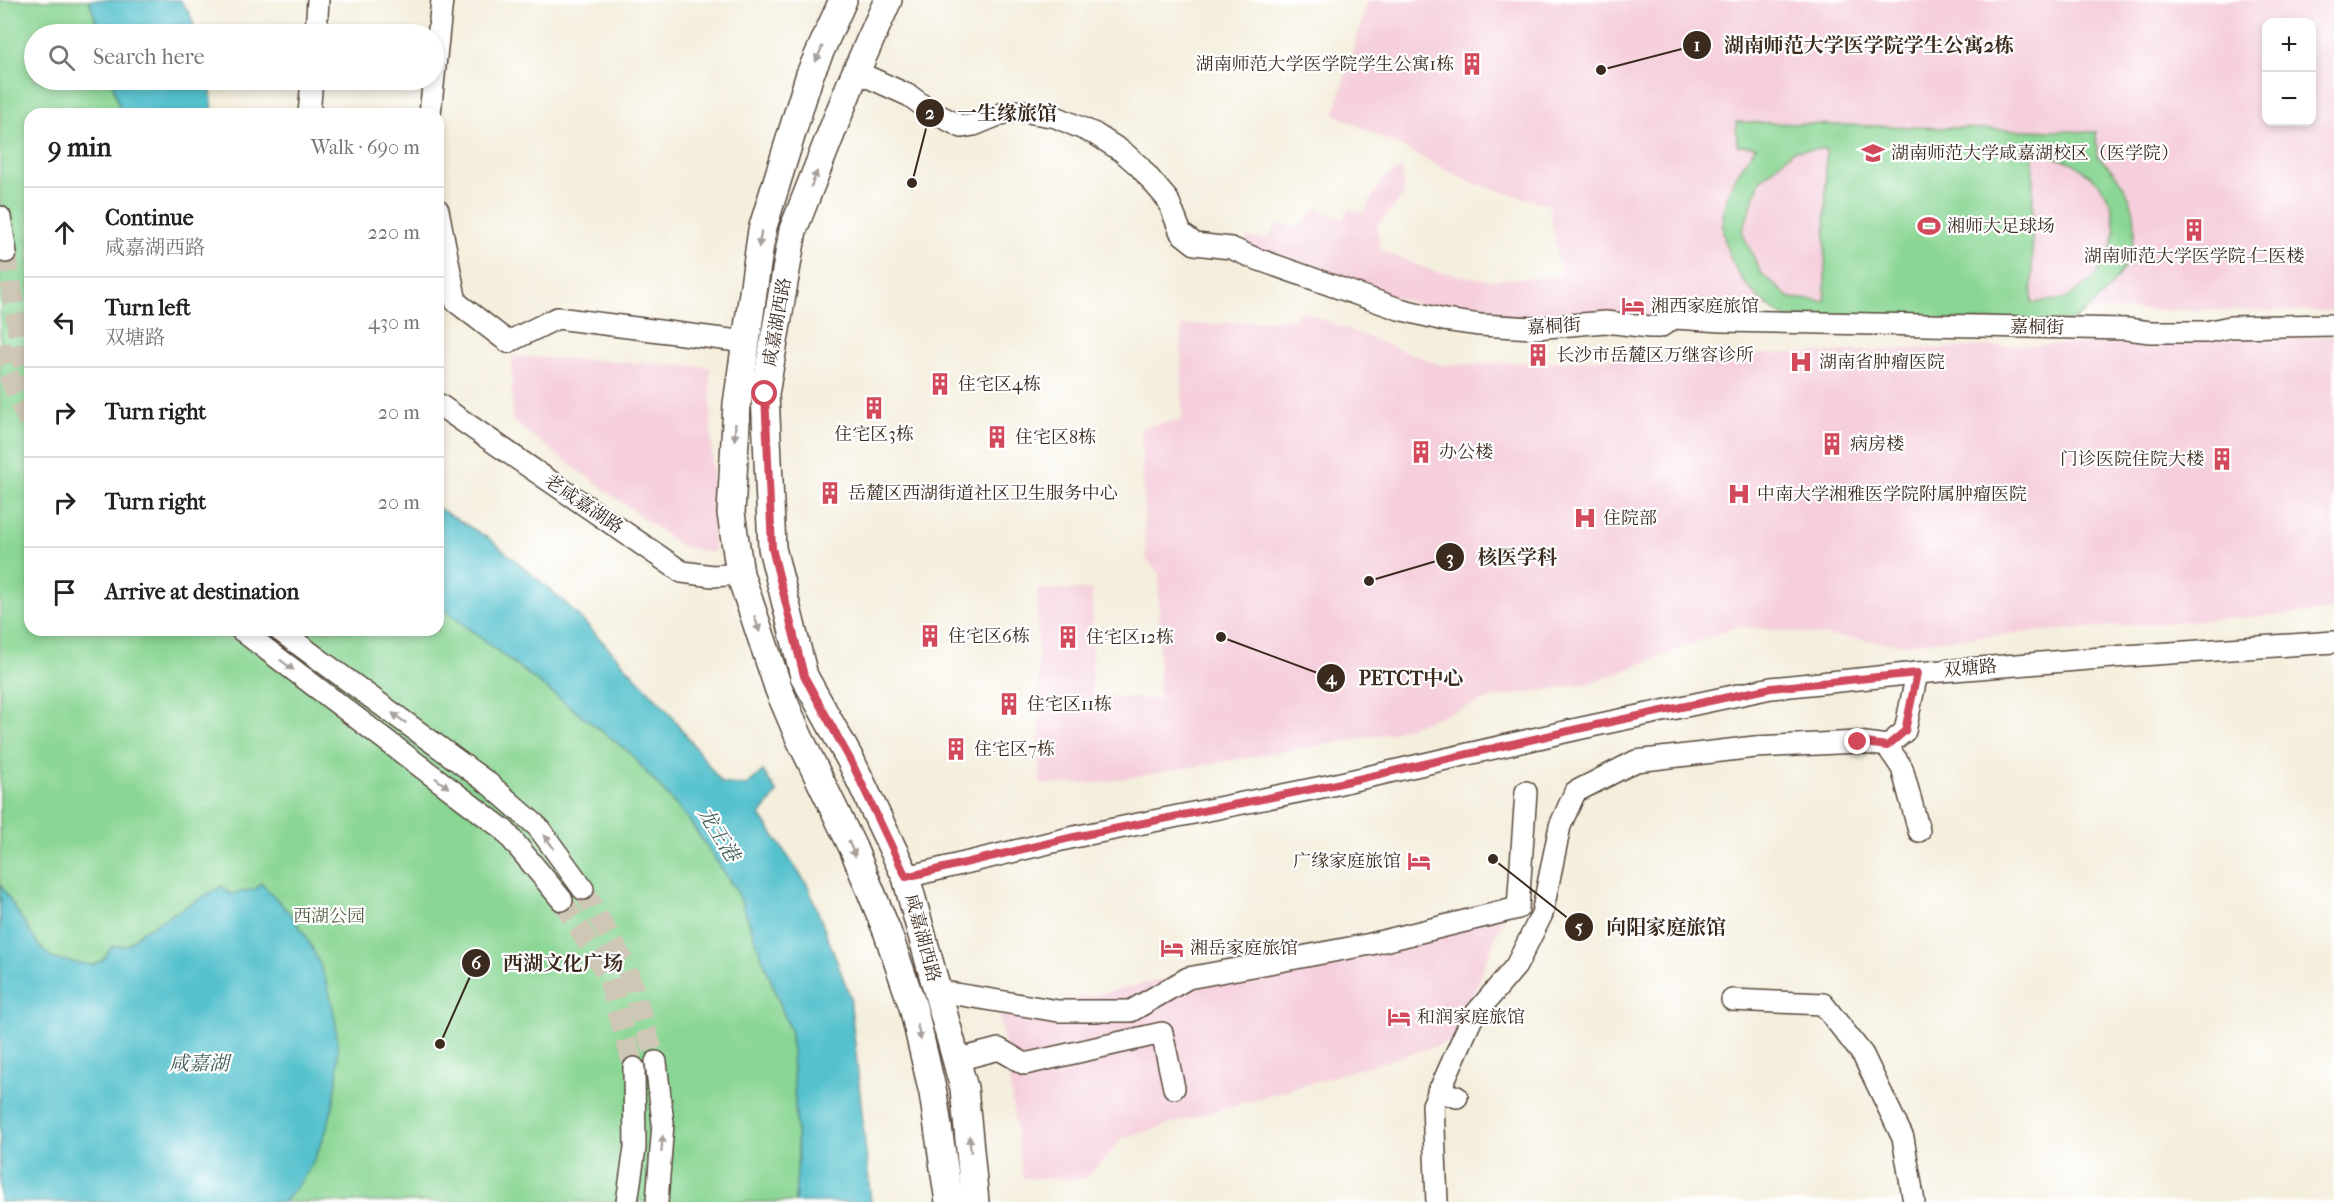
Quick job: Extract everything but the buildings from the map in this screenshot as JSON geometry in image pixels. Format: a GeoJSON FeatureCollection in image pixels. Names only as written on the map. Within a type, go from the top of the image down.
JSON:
{"type":"FeatureCollection","features":[{"type":"Feature","properties":{"kind":"main road","name":"咸嘉湖西路"},"geometry":{"type":"LineString","coordinates":[[843,0],[810,74],[762,230],[737,404],[731,513],[740,574],[779,690],[799,737],[853,848],[887,931],[913,1007],[933,1093],[949,1202]]}},
{"type":"Feature","properties":{"kind":"main road","name":"咸嘉湖西路"},"geometry":{"type":"LineString","coordinates":[[888,0],[793,230],[765,394],[772,548],[804,676],[851,761],[906,877],[964,1088],[975,1202]]}},
{"type":"Feature","properties":{"kind":"street"},"geometry":{"type":"LineString","coordinates":[[317,24],[318,0]]}},
{"type":"Feature","properties":{"kind":"street"},"geometry":{"type":"LineString","coordinates":[[439,24],[442,0]]}},
{"type":"Feature","properties":{"kind":"street","name":"嘉桐街"},"geometry":{"type":"LineString","coordinates":[[857,72],[910,96],[930,111],[962,127],[974,126],[1006,112],[1040,112],[1065,120],[1095,134],[1123,152],[1139,166],[1168,200],[1182,233],[1195,244],[1231,248],[1399,309],[1444,320],[1521,328],[1575,326],[1605,322],[1660,327],[1674,318],[1688,318],[1722,321],[2104,328],[2150,332],[2206,332],[2230,327],[2334,325]]}},
{"type":"Feature","properties":{"kind":"street"},"geometry":{"type":"LineString","coordinates":[[310,108],[311,90]]}},
{"type":"Feature","properties":{"kind":"street"},"geometry":{"type":"LineString","coordinates":[[431,108],[433,90]]}},
{"type":"Feature","properties":{"kind":"street"},"geometry":{"type":"LineString","coordinates":[[0,217],[6,252]]}},
{"type":"Feature","properties":{"kind":"street"},"geometry":{"type":"LineString","coordinates":[[444,241],[456,302],[508,342],[557,318],[746,342]]}},
{"type":"Feature","properties":{"kind":"street","name":"老咸嘉湖路"},"geometry":{"type":"LineString","coordinates":[[444,409],[682,572],[713,576],[740,574]]}},
{"type":"Feature","properties":{"kind":"street"},"geometry":{"type":"LineString","coordinates":[[249,636],[504,830],[562,900]]}},
{"type":"Feature","properties":{"kind":"street"},"geometry":{"type":"LineString","coordinates":[[287,636],[488,783],[538,827],[584,889]]}},
{"type":"Feature","properties":{"kind":"street","name":"双塘路"},"geometry":{"type":"LineString","coordinates":[[906,877],[1074,837],[1332,785],[1771,688],[1917,673],[2334,642]]}},
{"type":"Feature","properties":{"kind":"street"},"geometry":{"type":"LineString","coordinates":[[1437,1202],[1432,1105],[1448,1094],[1472,1018],[1516,966],[1542,914],[1560,826],[1575,792],[1636,761],[1755,747],[1858,742],[1887,746],[1905,731],[1917,673]]}},
{"type":"Feature","properties":{"kind":"street"},"geometry":{"type":"LineString","coordinates":[[1887,746],[1902,768],[1919,831]]}},
{"type":"Feature","properties":{"kind":"street"},"geometry":{"type":"LineString","coordinates":[[938,991],[1058,1011],[1131,1011],[1188,978],[1371,944],[1518,908],[1526,792]]}},
{"type":"Feature","properties":{"kind":"street"},"geometry":{"type":"LineString","coordinates":[[1732,1000],[1823,1004],[1863,1055],[1903,1138],[1914,1202]]}},
{"type":"Feature","properties":{"kind":"street"},"geometry":{"type":"LineString","coordinates":[[956,1060],[999,1049],[1025,1064],[1162,1033],[1174,1088]]}},
{"type":"Feature","properties":{"kind":"street"},"geometry":{"type":"LineString","coordinates":[[656,1062],[663,1123],[657,1202]]}},
{"type":"Feature","properties":{"kind":"street"},"geometry":{"type":"LineString","coordinates":[[627,1202],[635,1148],[634,1068]]}},
{"type":"Feature","properties":{"kind":"shaded area","name":"湖南师范大学咸嘉湖校区（医学院）"},"geometry":{"type":"Polygon","coordinates":[[[1368,0],[2334,0],[2334,311],[1664,308],[1655,326],[1482,323],[1248,254],[1247,237],[1268,238],[1278,223],[1296,228],[1318,208],[1342,219],[1349,208],[1363,213],[1383,179],[1402,168],[1404,195],[1376,227],[1381,250],[1432,271],[1490,280],[1561,276],[1549,205],[1476,184],[1334,114],[1368,0]]]}},
{"type":"Feature","properties":{"kind":"shaded area","name":"中南大学湘雅医学院附属肿瘤医院"},"geometry":{"type":"Polygon","coordinates":[[[1301,311],[1440,365],[2334,336],[2334,611],[2018,633],[1901,644],[1738,626],[1592,683],[1492,698],[1391,733],[1098,783],[1040,784],[1037,589],[1092,590],[1092,695],[1159,700],[1159,573],[1146,559],[1141,428],[1182,420],[1181,326],[1292,319],[1301,311]]]}},
{"type":"Feature","properties":{"kind":"shaded area"},"geometry":{"type":"Polygon","coordinates":[[[512,356],[710,367],[714,553],[681,546],[512,421],[512,356]]]}},
{"type":"Feature","properties":{"kind":"shaded area"},"geometry":{"type":"Polygon","coordinates":[[[1503,918],[1455,1041],[1123,1138],[1086,1179],[1023,1178],[1000,1016],[1213,968],[1503,918]]]}},
{"type":"Feature","properties":{"kind":"green space","name":"西湖公园"},"geometry":{"type":"Polygon","coordinates":[[[0,0],[89,0],[97,24],[24,24],[24,90],[115,90],[119,108],[24,108],[24,636],[444,636],[444,610],[629,752],[688,819],[738,893],[791,1033],[798,1155],[795,1202],[0,1202],[0,0]]]}},
{"type":"Feature","properties":{"kind":"green space"},"geometry":{"type":"Polygon","coordinates":[[[1736,122],[2096,132],[2097,156],[2118,178],[2130,200],[2135,222],[2133,245],[2111,287],[2070,322],[1787,318],[1759,298],[1747,285],[1729,255],[1724,238],[1723,220],[1727,195],[1756,146],[1737,145],[1736,122]],[[1826,149],[1794,150],[1760,181],[1742,232],[1761,273],[1790,298],[1825,301],[1826,149]],[[2033,151],[2032,303],[2065,299],[2091,281],[2108,256],[2115,232],[2111,203],[2099,183],[2073,163],[2033,151]]]}},
{"type":"Feature","properties":{"kind":"water"},"geometry":{"type":"Polygon","coordinates":[[[89,0],[180,0],[190,14],[194,24],[97,24],[89,0]]]}},
{"type":"Feature","properties":{"kind":"water"},"geometry":{"type":"Polygon","coordinates":[[[115,90],[211,90],[212,108],[119,108],[115,90]]]}},
{"type":"Feature","properties":{"kind":"water","name":"龙王港"},"geometry":{"type":"Polygon","coordinates":[[[444,512],[490,539],[569,606],[667,710],[722,783],[746,786],[763,771],[777,793],[760,815],[808,886],[850,996],[871,1202],[795,1202],[798,1155],[791,1033],[738,893],[688,819],[629,752],[444,610],[444,512]]]}},
{"type":"Feature","properties":{"kind":"water","name":"咸嘉湖"},"geometry":{"type":"Polygon","coordinates":[[[261,883],[295,920],[313,949],[326,980],[334,1013],[338,1047],[337,1082],[331,1115],[320,1147],[297,1187],[284,1202],[0,1202],[0,884],[39,946],[54,959],[92,965],[103,960],[111,947],[128,945],[141,932],[222,886],[230,894],[256,889],[261,883]]]}},
{"type":"Feature","properties":{"kind":"tunnel"},"geometry":{"type":"LineString","coordinates":[[6,252],[24,365]]}},
{"type":"Feature","properties":{"kind":"tunnel"},"geometry":{"type":"LineString","coordinates":[[0,344],[4,364],[24,412]]}},
{"type":"Feature","properties":{"kind":"tunnel"},"geometry":{"type":"LineString","coordinates":[[583,889],[626,966],[656,1062]]}},
{"type":"Feature","properties":{"kind":"tunnel"},"geometry":{"type":"LineString","coordinates":[[562,900],[608,976],[634,1068]]}},
{"type":"Feature","properties":{"kind":"place","name":"湖南师范大学医学院学生公寓1栋"},"geometry":{"type":"Point","coordinates":[1472,64]}},
{"type":"Feature","properties":{"kind":"place","name":"湖南师范大学医学院学生公寓2栋"},"geometry":{"type":"Point","coordinates":[1601,70]}},
{"type":"Feature","properties":{"kind":"place","name":"湖南师范大学咸嘉湖校区（医学院）"},"geometry":{"type":"Point","coordinates":[1873,153]}},
{"type":"Feature","properties":{"kind":"place","name":"一生缘旅馆"},"geometry":{"type":"Point","coordinates":[912,183]}},
{"type":"Feature","properties":{"kind":"place","name":"湘师大足球场"},"geometry":{"type":"Point","coordinates":[1929,226]}},
{"type":"Feature","properties":{"kind":"place","name":"湖南师范大学医学院-仁医楼"},"geometry":{"type":"Point","coordinates":[2194,230]}},
{"type":"Feature","properties":{"kind":"place","name":"湘西家庭旅馆"},"geometry":{"type":"Point","coordinates":[1633,306]}},
{"type":"Feature","properties":{"kind":"place","name":"长沙市岳麓区万继容诊所"},"geometry":{"type":"Point","coordinates":[1538,355]}},
{"type":"Feature","properties":{"kind":"place","name":"湖南省肿瘤医院"},"geometry":{"type":"Point","coordinates":[1801,362]}},
{"type":"Feature","properties":{"kind":"place","name":"住宅区4栋"},"geometry":{"type":"Point","coordinates":[940,384]}},
{"type":"Feature","properties":{"kind":"place","name":"住宅区3栋"},"geometry":{"type":"Point","coordinates":[874,408]}},
{"type":"Feature","properties":{"kind":"place","name":"住宅区8栋"},"geometry":{"type":"Point","coordinates":[997,437]}},
{"type":"Feature","properties":{"kind":"place","name":"病房楼"},"geometry":{"type":"Point","coordinates":[1832,444]}},
{"type":"Feature","properties":{"kind":"place","name":"办公楼"},"geometry":{"type":"Point","coordinates":[1421,452]}},
{"type":"Feature","properties":{"kind":"place","name":"门诊医院住院大楼"},"geometry":{"type":"Point","coordinates":[2222,459]}},
{"type":"Feature","properties":{"kind":"place","name":"岳麓区西湖街道社区卫生服务中心"},"geometry":{"type":"Point","coordinates":[830,493]}},
{"type":"Feature","properties":{"kind":"place","name":"中南大学湘雅医学院附属肿瘤医院"},"geometry":{"type":"Point","coordinates":[1739,494]}},
{"type":"Feature","properties":{"kind":"place","name":"住院部"},"geometry":{"type":"Point","coordinates":[1585,518]}},
{"type":"Feature","properties":{"kind":"place","name":"核医学科"},"geometry":{"type":"Point","coordinates":[1369,581]}},
{"type":"Feature","properties":{"kind":"place","name":"住宅区6栋"},"geometry":{"type":"Point","coordinates":[930,636]}},
{"type":"Feature","properties":{"kind":"place","name":"住宅区12栋"},"geometry":{"type":"Point","coordinates":[1068,637]}},
{"type":"Feature","properties":{"kind":"place","name":"PETCT中心"},"geometry":{"type":"Point","coordinates":[1221,637]}},
{"type":"Feature","properties":{"kind":"place","name":"住宅区11栋"},"geometry":{"type":"Point","coordinates":[1009,704]}},
{"type":"Feature","properties":{"kind":"place","name":"住宅区7栋"},"geometry":{"type":"Point","coordinates":[956,749]}},
{"type":"Feature","properties":{"kind":"place","name":"向阳家庭旅馆"},"geometry":{"type":"Point","coordinates":[1493,859]}},
{"type":"Feature","properties":{"kind":"place","name":"广缘家庭旅馆"},"geometry":{"type":"Point","coordinates":[1419,861]}},
{"type":"Feature","properties":{"kind":"place","name":"湘岳家庭旅馆"},"geometry":{"type":"Point","coordinates":[1172,948]}},
{"type":"Feature","properties":{"kind":"place","name":"和润家庭旅馆"},"geometry":{"type":"Point","coordinates":[1399,1017]}},
{"type":"Feature","properties":{"kind":"place","name":"西湖文化广场"},"geometry":{"type":"Point","coordinates":[440,1044]}},
{"type":"Feature","properties":{"kind":"route"},"geometry":{"type":"LineString","coordinates":[[765,394],[772,548],[804,676],[851,761],[906,877],[1074,837],[1332,785],[1771,688],[1917,673],[1905,731],[1887,746],[1858,742]]}}]}
